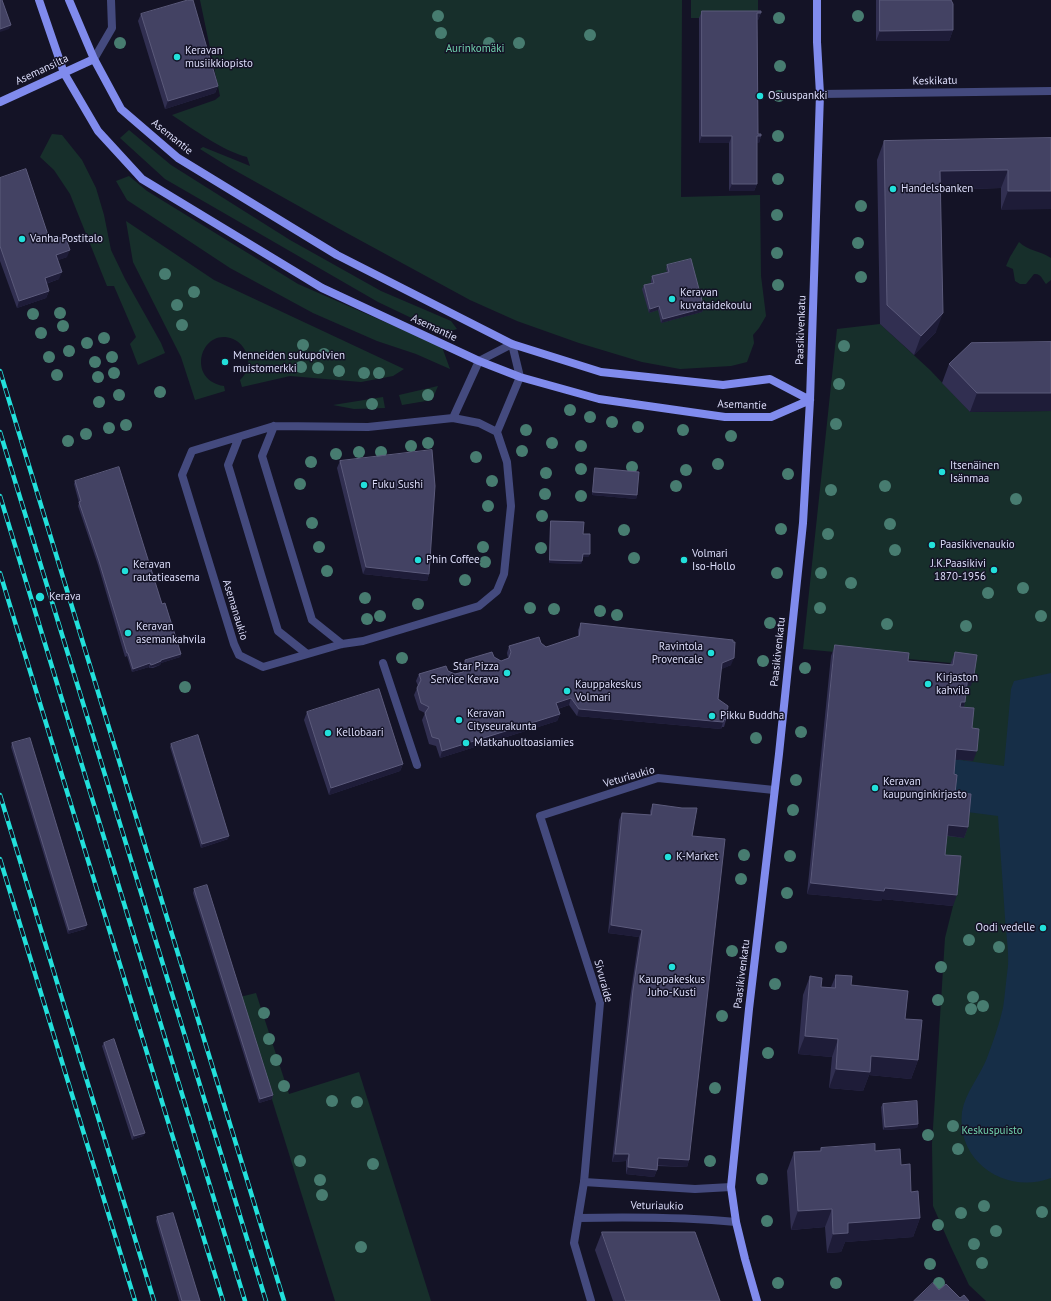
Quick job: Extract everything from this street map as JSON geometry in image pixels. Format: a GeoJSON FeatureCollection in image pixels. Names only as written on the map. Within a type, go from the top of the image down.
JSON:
{"type":"FeatureCollection","features":[{"type":"Feature","properties":{"kind":"street","name":"Asemantie"},"geometry":{"type":"LineString","coordinates":[[39,0],[64,73],[98,131],[142,179],[322,288],[479,361],[520,377],[600,399],[725,417],[771,417],[810,400]]}},
{"type":"Feature","properties":{"kind":"street","name":"Asemantie"},"geometry":{"type":"LineString","coordinates":[[69,0],[94,59],[121,109],[178,158],[337,255],[512,344],[600,372],[723,384],[770,379],[810,400]]}},
{"type":"Feature","properties":{"kind":"street"},"geometry":{"type":"LineString","coordinates":[[94,59],[112,28],[111,0]]}},
{"type":"Feature","properties":{"kind":"street","name":"Paasikivenkatu"},"geometry":{"type":"LineString","coordinates":[[757,1301],[736,1222],[731,1187],[749,1009],[804,523],[810,400],[820,94],[817,42],[817,0]]}},
{"type":"Feature","properties":{"kind":"street","name":"Asemansilta"},"geometry":{"type":"LineString","coordinates":[[0,102],[94,59]]}},
{"type":"Feature","properties":{"kind":"street","name":"Keskikatu"},"geometry":{"type":"LineString","coordinates":[[820,94],[1051,91]]}},
{"type":"Feature","properties":{"kind":"street"},"geometry":{"type":"LineString","coordinates":[[453,418],[479,361],[512,344],[520,377],[497,432]]}},
{"type":"Feature","properties":{"kind":"street","name":"Asemanaukio"},"geometry":{"type":"LineString","coordinates":[[453,418],[478,423],[497,432],[507,462],[511,506],[504,574],[497,591],[479,606],[364,641],[342,644],[263,667],[239,655],[234,644],[182,475],[192,451],[274,426],[368,427],[453,418]]}},
{"type":"Feature","properties":{"kind":"street"},"geometry":{"type":"LineString","coordinates":[[274,426],[262,456],[312,620],[342,644]]}},
{"type":"Feature","properties":{"kind":"street"},"geometry":{"type":"LineString","coordinates":[[240,437],[228,465],[278,631],[307,654]]}},
{"type":"Feature","properties":{"kind":"street"},"geometry":{"type":"LineString","coordinates":[[383,663],[417,765]]}},
{"type":"Feature","properties":{"kind":"street","name":"Veturiaukio"},"geometry":{"type":"LineString","coordinates":[[540,816],[658,778],[774,790]]}},
{"type":"Feature","properties":{"kind":"street","name":"Sivuraide"},"geometry":{"type":"LineString","coordinates":[[540,816],[600,1003],[584,1182],[574,1242],[591,1301]]}},
{"type":"Feature","properties":{"kind":"street","name":"Veturiaukio"},"geometry":{"type":"LineString","coordinates":[[584,1182],[696,1189],[731,1187]]}},
{"type":"Feature","properties":{"kind":"street","name":"Veturiaukio"},"geometry":{"type":"LineString","coordinates":[[578,1218],[676,1218],[736,1222]]}},
{"type":"Feature","properties":{"kind":"green space","name":"Aurinkomäki"},"geometry":{"type":"Polygon","coordinates":[[[200,0],[682,0],[681,197],[760,195],[761,276],[766,316],[753,335],[754,343],[747,362],[731,366],[680,369],[642,362],[579,343],[517,321],[470,300],[345,232],[229,167],[200,149],[203,147],[250,166],[247,157],[218,145],[172,115],[215,100],[220,96],[200,0]]]}},
{"type":"Feature","properties":{"kind":"green space"},"geometry":{"type":"Polygon","coordinates":[[[691,0],[758,0],[758,18],[691,18],[691,0]]]}},
{"type":"Feature","properties":{"kind":"green space"},"geometry":{"type":"Polygon","coordinates":[[[129,130],[171,165],[290,240],[381,291],[451,321],[457,329],[443,333],[378,302],[165,179],[120,138],[129,130]]]}},
{"type":"Feature","properties":{"kind":"green space"},"geometry":{"type":"Polygon","coordinates":[[[52,134],[62,135],[82,160],[96,188],[104,215],[111,250],[165,353],[138,365],[130,344],[136,337],[114,286],[107,286],[70,194],[54,170],[40,157],[52,134]]]}},
{"type":"Feature","properties":{"kind":"green space"},"geometry":{"type":"Polygon","coordinates":[[[129,176],[147,191],[298,284],[442,347],[450,369],[416,354],[377,341],[313,313],[230,268],[127,200],[116,181],[129,176]]]}},
{"type":"Feature","properties":{"kind":"green space"},"geometry":{"type":"Polygon","coordinates":[[[126,221],[214,280],[404,369],[393,376],[361,382],[290,376],[242,387],[240,380],[248,365],[246,352],[236,340],[222,337],[213,340],[206,347],[202,355],[201,365],[204,374],[212,382],[224,386],[225,391],[195,400],[181,357],[133,262],[126,221]]]}},
{"type":"Feature","properties":{"kind":"green space"},"geometry":{"type":"Polygon","coordinates":[[[1019,242],[1026,247],[1051,258],[1051,280],[1046,284],[1038,274],[1034,274],[1026,284],[1020,284],[1015,281],[1013,269],[1006,266],[1019,242]]]}},
{"type":"Feature","properties":{"kind":"green space","name":"Keskuspuisto"},"geometry":{"type":"Polygon","coordinates":[[[880,324],[930,370],[970,412],[1051,411],[1051,1301],[986,1301],[969,1285],[933,1206],[932,1144],[945,938],[953,906],[957,867],[941,865],[944,835],[964,837],[956,718],[965,685],[971,686],[951,663],[803,649],[837,329],[880,324]]]}},
{"type":"Feature","properties":{"kind":"green space"},"geometry":{"type":"Polygon","coordinates":[[[438,386],[432,400],[402,405],[399,395],[438,386]]]}},
{"type":"Feature","properties":{"kind":"green space"},"geometry":{"type":"Polygon","coordinates":[[[383,397],[385,408],[354,409],[333,405],[383,397]]]}},
{"type":"Feature","properties":{"kind":"green space"},"geometry":{"type":"Polygon","coordinates":[[[256,993],[289,1094],[359,1072],[431,1301],[335,1301],[240,997],[256,993]]]}},
{"type":"Feature","properties":{"kind":"water"},"geometry":{"type":"Polygon","coordinates":[[[1051,673],[1051,1178],[1034,1182],[1017,1182],[1001,1178],[987,1170],[976,1159],[967,1146],[962,1130],[962,1112],[966,1098],[987,1058],[996,1033],[1004,1003],[1008,954],[998,816],[967,812],[952,803],[953,759],[1004,766],[1011,689],[1014,681],[1051,673]]]}},
{"type":"Feature","properties":{"kind":"building"},"geometry":{"type":"Polygon","coordinates":[[[2,0],[11,25],[0,29],[0,1],[2,0]]]}},
{"type":"Feature","properties":{"kind":"building","name":"Keravan musiikkiopisto"},"geometry":{"type":"Polygon","coordinates":[[[188,0],[193,0],[218,86],[168,101],[141,14],[188,0]]]}},
{"type":"Feature","properties":{"kind":"building"},"geometry":{"type":"Polygon","coordinates":[[[880,0],[951,0],[953,4],[953,30],[880,31],[880,0]]]}},
{"type":"Feature","properties":{"kind":"building"},"geometry":{"type":"Polygon","coordinates":[[[702,11],[761,11],[761,13],[757,13],[758,134],[761,134],[761,136],[757,136],[757,184],[732,184],[732,136],[702,136],[702,11]]]}},
{"type":"Feature","properties":{"kind":"building"},"geometry":{"type":"Polygon","coordinates":[[[1051,138],[1051,191],[1008,191],[1008,170],[940,171],[943,313],[921,336],[887,305],[884,141],[1051,138]]]}},
{"type":"Feature","properties":{"kind":"building","name":"Vanha Postitalo"},"geometry":{"type":"Polygon","coordinates":[[[26,169],[50,241],[65,236],[70,250],[56,255],[62,272],[45,278],[49,291],[19,301],[0,246],[0,178],[26,169]]]}},
{"type":"Feature","properties":{"kind":"building","name":"Keravan kuvataidekoulu"},"geometry":{"type":"Polygon","coordinates":[[[691,259],[704,308],[663,319],[659,306],[650,309],[644,285],[654,283],[652,276],[669,272],[667,265],[691,259]]]}},
{"type":"Feature","properties":{"kind":"building"},"geometry":{"type":"Polygon","coordinates":[[[1051,342],[1051,393],[977,393],[949,364],[971,343],[1051,342]]]}},
{"type":"Feature","properties":{"kind":"building"},"geometry":{"type":"Polygon","coordinates":[[[432,450],[435,486],[429,574],[366,567],[340,461],[432,450]]]}},
{"type":"Feature","properties":{"kind":"building","name":"Keravan rautatieasema"},"geometry":{"type":"Polygon","coordinates":[[[119,467],[162,604],[165,603],[181,654],[161,660],[151,665],[150,663],[133,669],[79,502],[81,501],[75,481],[119,467]]]}},
{"type":"Feature","properties":{"kind":"building"},"geometry":{"type":"Polygon","coordinates":[[[595,468],[639,472],[637,495],[593,492],[595,468]]]}},
{"type":"Feature","properties":{"kind":"building"},"geometry":{"type":"Polygon","coordinates":[[[551,521],[584,522],[583,534],[590,534],[590,554],[583,554],[582,561],[550,560],[551,521]]]}},
{"type":"Feature","properties":{"kind":"building","name":"Kauppakeskus Volmari"},"geometry":{"type":"Polygon","coordinates":[[[581,623],[733,640],[733,642],[735,642],[734,658],[722,663],[718,699],[728,706],[726,720],[724,719],[723,722],[579,709],[571,698],[556,703],[560,714],[442,751],[439,739],[432,737],[425,713],[429,707],[421,703],[417,688],[421,680],[419,674],[446,666],[448,671],[455,674],[463,672],[466,666],[465,660],[492,652],[494,657],[501,661],[509,658],[511,652],[509,646],[539,637],[541,643],[546,647],[579,636],[581,623]]]}},
{"type":"Feature","properties":{"kind":"building"},"geometry":{"type":"Polygon","coordinates":[[[835,645],[909,653],[908,661],[953,665],[955,652],[977,655],[974,675],[968,675],[965,702],[961,702],[960,707],[974,708],[972,728],[979,729],[977,751],[956,749],[954,774],[957,775],[955,793],[971,794],[968,827],[948,825],[945,855],[961,856],[957,895],[885,888],[884,891],[811,883],[835,645]]]}},
{"type":"Feature","properties":{"kind":"building"},"geometry":{"type":"Polygon","coordinates":[[[379,689],[403,764],[331,788],[307,712],[379,689]]]}},
{"type":"Feature","properties":{"kind":"building"},"geometry":{"type":"Polygon","coordinates":[[[198,735],[229,836],[202,844],[171,744],[198,735]]]}},
{"type":"Feature","properties":{"kind":"building"},"geometry":{"type":"Polygon","coordinates":[[[30,738],[87,925],[69,930],[12,743],[30,738]]]}},
{"type":"Feature","properties":{"kind":"building","name":"Kauppakeskus Juho-Kusti"},"geometry":{"type":"Polygon","coordinates":[[[653,804],[682,808],[697,808],[692,836],[725,839],[689,1160],[658,1158],[657,1170],[628,1167],[629,1154],[615,1154],[633,990],[642,930],[611,925],[622,813],[651,815],[653,804]]]}},
{"type":"Feature","properties":{"kind":"building"},"geometry":{"type":"Polygon","coordinates":[[[207,885],[273,1095],[260,1099],[194,889],[207,885]]]}},
{"type":"Feature","properties":{"kind":"building"},"geometry":{"type":"Polygon","coordinates":[[[836,975],[852,976],[851,985],[908,991],[905,1019],[922,1020],[918,1060],[871,1056],[870,1072],[836,1069],[838,1039],[805,1036],[810,976],[822,978],[821,987],[835,988],[836,975]]]}},
{"type":"Feature","properties":{"kind":"building"},"geometry":{"type":"Polygon","coordinates":[[[114,1039],[145,1133],[134,1136],[104,1043],[114,1039]]]}},
{"type":"Feature","properties":{"kind":"building"},"geometry":{"type":"Polygon","coordinates":[[[917,1101],[918,1124],[885,1127],[883,1104],[917,1101]]]}},
{"type":"Feature","properties":{"kind":"building"},"geometry":{"type":"Polygon","coordinates":[[[875,1144],[875,1151],[900,1149],[901,1165],[910,1164],[911,1192],[918,1191],[920,1218],[848,1223],[848,1233],[833,1234],[832,1209],[798,1211],[794,1152],[821,1151],[821,1148],[875,1144]]]}},
{"type":"Feature","properties":{"kind":"building"},"geometry":{"type":"Polygon","coordinates":[[[173,1213],[200,1301],[182,1301],[157,1217],[173,1213]]]}},
{"type":"Feature","properties":{"kind":"building"},"geometry":{"type":"Polygon","coordinates":[[[602,1232],[695,1232],[720,1301],[626,1301],[602,1232]]]}},
{"type":"Feature","properties":{"kind":"building"},"geometry":{"type":"Polygon","coordinates":[[[933,1283],[939,1290],[946,1284],[960,1298],[964,1295],[969,1301],[914,1301],[933,1283]]]}},
{"type":"Feature","properties":{"kind":"railway"},"geometry":{"type":"LineString","coordinates":[[0,371],[284,1301]]}},
{"type":"Feature","properties":{"kind":"railway"},"geometry":{"type":"LineString","coordinates":[[0,432],[266,1301]]}},
{"type":"Feature","properties":{"kind":"railway"},"geometry":{"type":"LineString","coordinates":[[0,496],[245,1301]]}},
{"type":"Feature","properties":{"kind":"railway"},"geometry":{"type":"LineString","coordinates":[[0,573],[223,1301]]}},
{"type":"Feature","properties":{"kind":"railway"},"geometry":{"type":"LineString","coordinates":[[0,795],[154,1301]]}},
{"type":"Feature","properties":{"kind":"railway"},"geometry":{"type":"LineString","coordinates":[[0,859],[135,1301]]}},
{"type":"Feature","properties":{"kind":"place","name":"Keravan musiikkiopisto"},"geometry":{"type":"Point","coordinates":[177,57]}},
{"type":"Feature","properties":{"kind":"place","name":"Osuuspankki"},"geometry":{"type":"Point","coordinates":[760,96]}},
{"type":"Feature","properties":{"kind":"place","name":"Handelsbanken"},"geometry":{"type":"Point","coordinates":[893,189]}},
{"type":"Feature","properties":{"kind":"place","name":"Vanha Postitalo"},"geometry":{"type":"Point","coordinates":[22,239]}},
{"type":"Feature","properties":{"kind":"place","name":"Keravan kuvataidekoulu"},"geometry":{"type":"Point","coordinates":[672,299]}},
{"type":"Feature","properties":{"kind":"place","name":"Menneiden sukupolvien muistomerkki"},"geometry":{"type":"Point","coordinates":[225,362]}},
{"type":"Feature","properties":{"kind":"place","name":"Itsenäinen Isänmaa"},"geometry":{"type":"Point","coordinates":[942,472]}},
{"type":"Feature","properties":{"kind":"place","name":"Fuku Sushi"},"geometry":{"type":"Point","coordinates":[364,485]}},
{"type":"Feature","properties":{"kind":"place","name":"Paasikivenaukio"},"geometry":{"type":"Point","coordinates":[932,545]}},
{"type":"Feature","properties":{"kind":"place","name":"Phin Coffee"},"geometry":{"type":"Point","coordinates":[418,560]}},
{"type":"Feature","properties":{"kind":"place","name":"Volmari Iso-Hollo"},"geometry":{"type":"Point","coordinates":[684,560]}},
{"type":"Feature","properties":{"kind":"place","name":"J.K.Paasikivi 1870-1956"},"geometry":{"type":"Point","coordinates":[994,570]}},
{"type":"Feature","properties":{"kind":"place","name":"Keravan rautatieasema"},"geometry":{"type":"Point","coordinates":[125,571]}},
{"type":"Feature","properties":{"kind":"place","name":"Kerava"},"geometry":{"type":"Point","coordinates":[40,597]}},
{"type":"Feature","properties":{"kind":"place","name":"Keravan asemankahvila"},"geometry":{"type":"Point","coordinates":[128,633]}},
{"type":"Feature","properties":{"kind":"place","name":"Ravintola Provencale"},"geometry":{"type":"Point","coordinates":[711,653]}},
{"type":"Feature","properties":{"kind":"place","name":"Star Pizza Service Kerava"},"geometry":{"type":"Point","coordinates":[507,673]}},
{"type":"Feature","properties":{"kind":"place","name":"Kirjaston kahvila"},"geometry":{"type":"Point","coordinates":[928,684]}},
{"type":"Feature","properties":{"kind":"place","name":"Kauppakeskus Volmari"},"geometry":{"type":"Point","coordinates":[567,691]}},
{"type":"Feature","properties":{"kind":"place","name":"Pikku Buddha"},"geometry":{"type":"Point","coordinates":[712,716]}},
{"type":"Feature","properties":{"kind":"place","name":"Keravan Cityseurakunta"},"geometry":{"type":"Point","coordinates":[459,720]}},
{"type":"Feature","properties":{"kind":"place","name":"Kellobaari"},"geometry":{"type":"Point","coordinates":[328,733]}},
{"type":"Feature","properties":{"kind":"place","name":"Matkahuoltoasiamies"},"geometry":{"type":"Point","coordinates":[466,743]}},
{"type":"Feature","properties":{"kind":"place","name":"Keravan kaupunginkirjasto"},"geometry":{"type":"Point","coordinates":[875,788]}},
{"type":"Feature","properties":{"kind":"place","name":"K-Market"},"geometry":{"type":"Point","coordinates":[668,857]}},
{"type":"Feature","properties":{"kind":"place","name":"Oodi vedelle"},"geometry":{"type":"Point","coordinates":[1043,928]}},
{"type":"Feature","properties":{"kind":"place","name":"Kauppakeskus Juho-Kusti"},"geometry":{"type":"Point","coordinates":[672,967]}}]}
